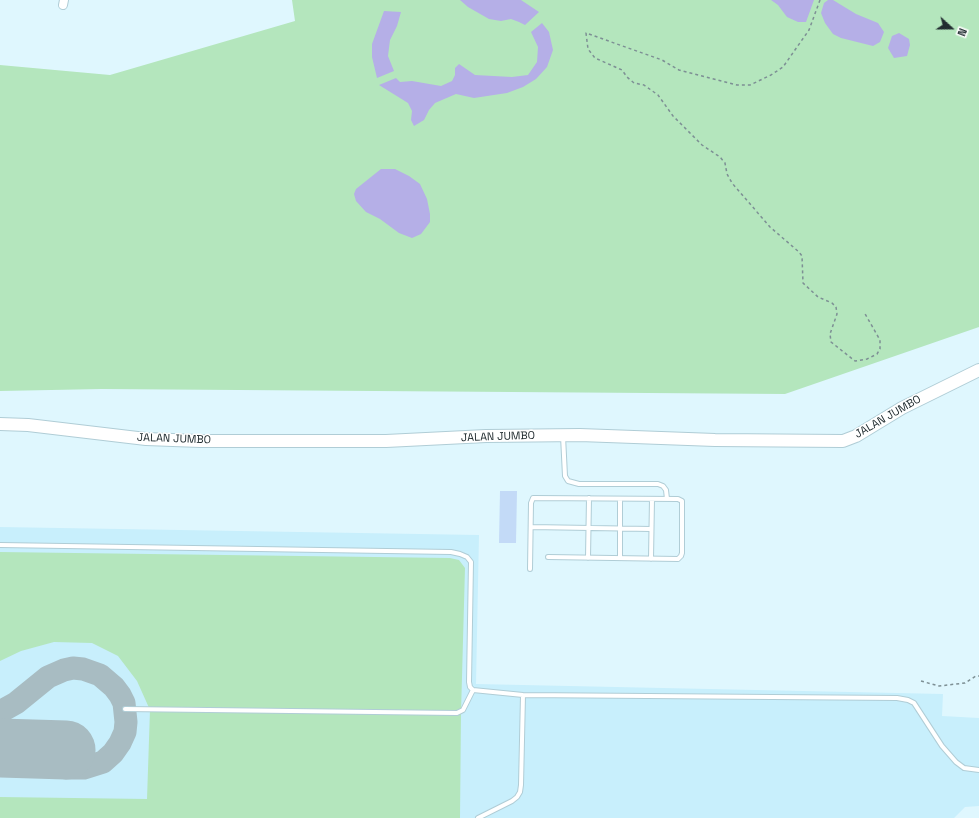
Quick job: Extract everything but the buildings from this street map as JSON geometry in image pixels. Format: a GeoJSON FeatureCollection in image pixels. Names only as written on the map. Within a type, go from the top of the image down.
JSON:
{"type":"FeatureCollection","features":[{"type":"Feature","properties":{"kind":"main road","name":"JALAN JUMBO"},"geometry":{"type":"LineString","coordinates":[[0,424],[28,425],[146,439],[200,441],[386,442],[486,436],[563,436],[843,441],[856,436],[908,405],[979,370]]}},
{"type":"Feature","properties":{"kind":"lane"},"geometry":{"type":"LineString","coordinates":[[563,436],[565,476],[568,481],[579,484],[658,484],[663,486],[666,490],[667,499]]}},
{"type":"Feature","properties":{"kind":"lane"},"geometry":{"type":"LineString","coordinates":[[530,569],[531,503],[533,498],[678,499],[683,503],[681,556],[678,559],[548,557]]}},
{"type":"Feature","properties":{"kind":"lane"},"geometry":{"type":"LineString","coordinates":[[588,558],[589,498]]}},
{"type":"Feature","properties":{"kind":"lane"},"geometry":{"type":"LineString","coordinates":[[620,499],[620,558]]}},
{"type":"Feature","properties":{"kind":"lane"},"geometry":{"type":"LineString","coordinates":[[651,558],[652,499]]}},
{"type":"Feature","properties":{"kind":"lane"},"geometry":{"type":"LineString","coordinates":[[531,527],[651,529]]}},
{"type":"Feature","properties":{"kind":"lane"},"geometry":{"type":"LineString","coordinates":[[0,545],[451,552],[460,554],[467,557],[471,562],[469,682],[470,687],[473,690],[523,695],[897,698],[914,703],[942,746],[956,762],[964,768],[979,770]]}},
{"type":"Feature","properties":{"kind":"lane"},"geometry":{"type":"LineString","coordinates":[[125,710],[457,714],[463,710],[473,690]]}},
{"type":"Feature","properties":{"kind":"lane"},"geometry":{"type":"LineString","coordinates":[[478,818],[517,798],[520,792],[523,695]]}},
{"type":"Feature","properties":{"kind":"path"},"geometry":{"type":"LineString","coordinates":[[820,0],[809,30],[783,67],[771,75],[750,85],[737,86],[679,70],[662,60],[586,33],[588,49],[595,58],[622,70],[634,83],[644,85],[658,95],[673,116],[702,145],[720,157],[725,163],[727,174],[732,183],[770,227],[802,256],[803,283],[818,297],[832,303],[836,307],[837,314],[830,334],[831,342],[855,361],[872,357],[877,354],[880,349],[880,340],[864,312]]}},
{"type":"Feature","properties":{"kind":"path"},"geometry":{"type":"LineString","coordinates":[[921,681],[939,686],[965,683],[976,676],[979,676]]}},
{"type":"Feature","properties":{"kind":"shaded area"},"geometry":{"type":"Polygon","coordinates":[[[460,0],[521,0],[539,12],[525,25],[511,19],[501,21],[489,19],[468,7],[460,0]]]}},
{"type":"Feature","properties":{"kind":"shaded area"},"geometry":{"type":"Polygon","coordinates":[[[771,0],[814,0],[806,22],[798,22],[787,17],[778,5],[771,0]]]}},
{"type":"Feature","properties":{"kind":"shaded area"},"geometry":{"type":"Polygon","coordinates":[[[828,0],[833,0],[856,14],[878,23],[884,32],[880,42],[873,46],[841,38],[833,34],[825,23],[821,13],[824,3],[828,0]]]}},
{"type":"Feature","properties":{"kind":"shaded area"},"geometry":{"type":"Polygon","coordinates":[[[384,11],[401,12],[397,26],[390,40],[388,56],[394,71],[377,78],[372,57],[372,44],[384,11]]]}},
{"type":"Feature","properties":{"kind":"shaded area"},"geometry":{"type":"Polygon","coordinates":[[[542,23],[549,32],[553,50],[547,67],[536,79],[523,87],[507,93],[474,98],[456,94],[435,103],[429,110],[424,120],[414,126],[411,120],[412,111],[408,103],[379,85],[396,78],[400,82],[412,81],[441,86],[452,81],[455,75],[455,68],[459,64],[475,75],[512,77],[528,75],[537,62],[538,47],[531,32],[542,23]]]}},
{"type":"Feature","properties":{"kind":"shaded area"},"geometry":{"type":"Polygon","coordinates":[[[899,33],[909,39],[910,45],[907,56],[894,58],[888,48],[892,36],[899,33]]]}},
{"type":"Feature","properties":{"kind":"shaded area"},"geometry":{"type":"Polygon","coordinates":[[[381,169],[395,169],[409,176],[420,184],[427,199],[430,214],[430,222],[421,234],[412,238],[399,233],[380,219],[366,212],[356,201],[354,194],[356,189],[381,169]]]}},
{"type":"Feature","properties":{"kind":"shaded area"},"geometry":{"type":"Polygon","coordinates":[[[0,527],[479,535],[476,684],[943,694],[942,716],[979,718],[979,806],[965,807],[954,818],[0,818],[0,527]]]}},
{"type":"Feature","properties":{"kind":"green space"},"geometry":{"type":"Polygon","coordinates":[[[292,0],[979,0],[979,327],[785,394],[102,389],[0,391],[0,65],[110,75],[295,21],[292,0]]]}},
{"type":"Feature","properties":{"kind":"green space"},"geometry":{"type":"Polygon","coordinates":[[[0,552],[450,558],[459,560],[465,568],[460,818],[0,818],[0,797],[147,799],[150,710],[137,681],[118,656],[92,643],[54,642],[21,651],[0,661],[0,552]]]}},
{"type":"Feature","properties":{"kind":"taxiway"},"geometry":{"type":"LineString","coordinates":[[0,712],[16,703],[48,677],[73,668],[83,669],[100,675],[114,687],[124,703],[126,722],[125,732],[113,753],[103,762],[84,768],[66,768],[28,757],[0,752]]}},
{"type":"Feature","properties":{"kind":"runway"},"geometry":{"type":"LineString","coordinates":[[0,748],[66,750]]}}]}
